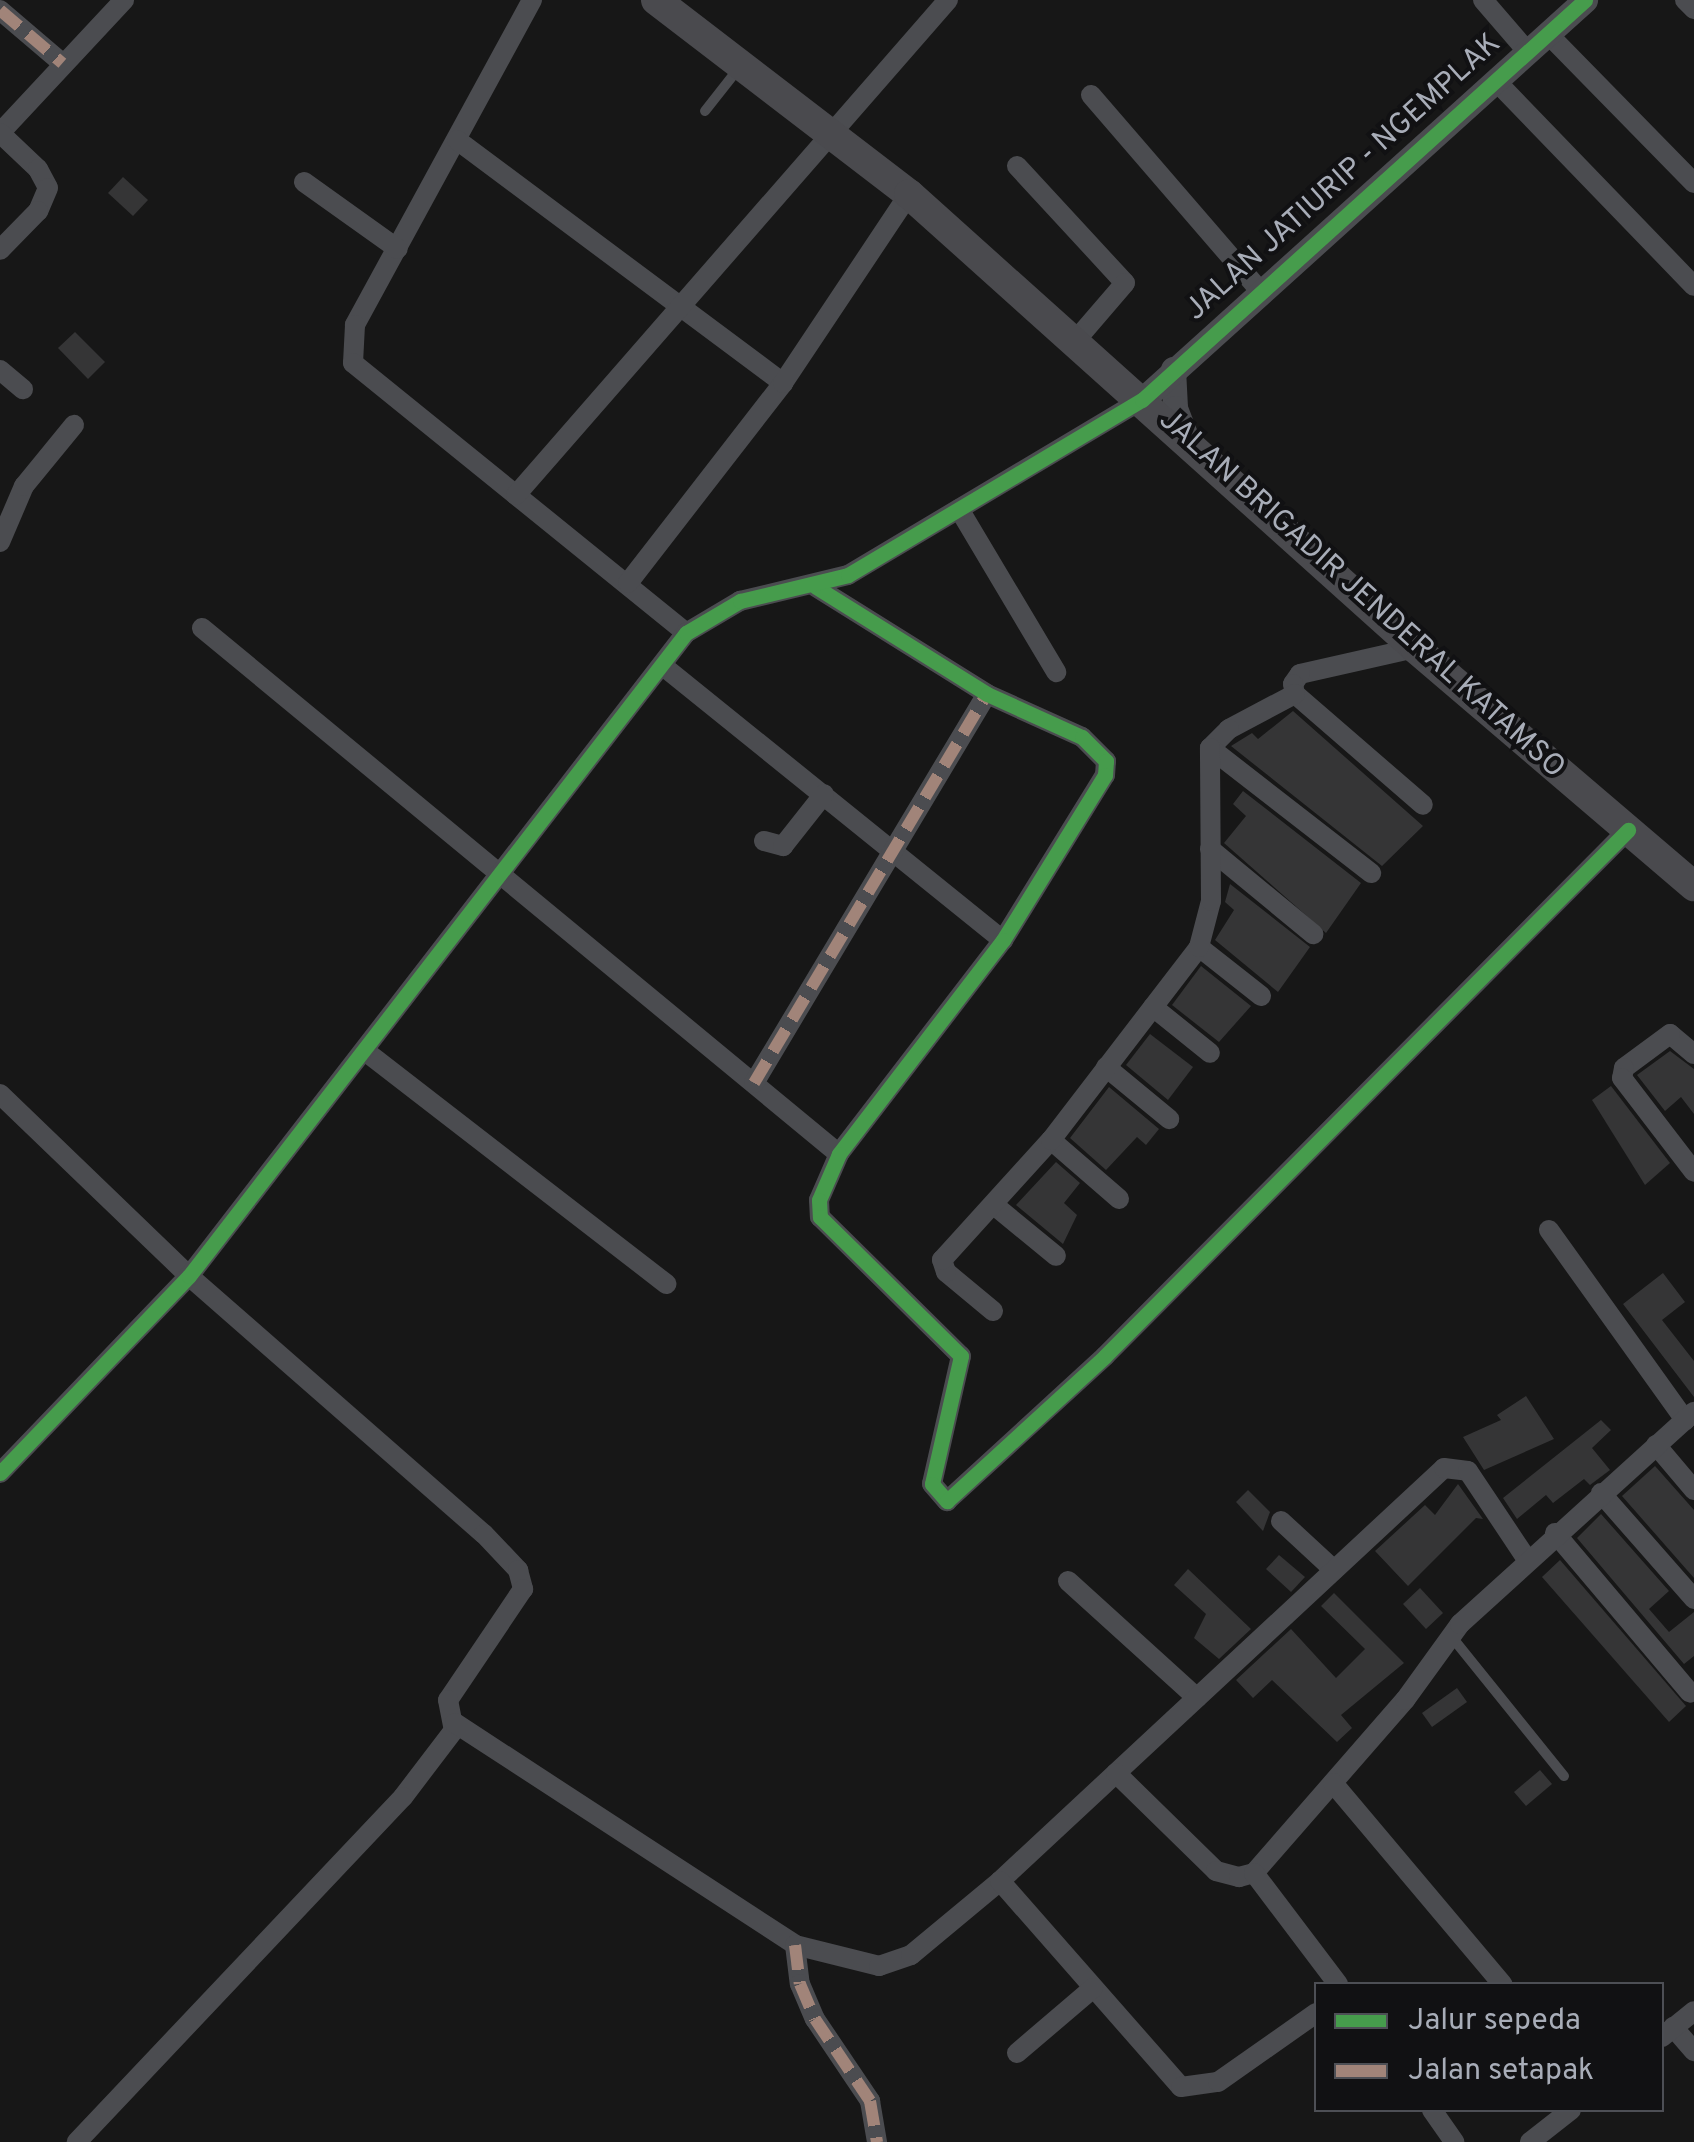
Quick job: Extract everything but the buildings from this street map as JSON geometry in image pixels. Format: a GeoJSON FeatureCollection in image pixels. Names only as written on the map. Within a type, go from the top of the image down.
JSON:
{"type":"FeatureCollection","features":[{"type":"Feature","properties":{"kind":"main road","name":"JALAN BRIGADIR JENDERAL KATAMSO"},"geometry":{"type":"LineString","coordinates":[[656,0],[909,194],[1415,648],[1694,886]]}},
{"type":"Feature","properties":{"kind":"street"},"geometry":{"type":"LineString","coordinates":[[0,250],[38,211],[48,188],[38,168],[0,133],[124,0]]}},
{"type":"Feature","properties":{"kind":"street"},"geometry":{"type":"LineString","coordinates":[[532,0],[355,325],[353,363],[686,633]]}},
{"type":"Feature","properties":{"kind":"street"},"geometry":{"type":"LineString","coordinates":[[1483,0],[1527,51]]}},
{"type":"Feature","properties":{"kind":"street","name":"JALAN JATIURIP - NGEMPLAK"},"geometry":{"type":"LineString","coordinates":[[1142,400],[1585,0]]}},
{"type":"Feature","properties":{"kind":"street"},"geometry":{"type":"LineString","coordinates":[[1685,0],[1694,9]]}},
{"type":"Feature","properties":{"kind":"street"},"geometry":{"type":"LineString","coordinates":[[516,495],[834,134],[937,4]]}},
{"type":"Feature","properties":{"kind":"street"},"geometry":{"type":"LineString","coordinates":[[0,10],[62,63]]}},
{"type":"Feature","properties":{"kind":"street"},"geometry":{"type":"LineString","coordinates":[[1547,34],[1694,182]]}},
{"type":"Feature","properties":{"kind":"street"},"geometry":{"type":"LineString","coordinates":[[1495,80],[1694,286]]}},
{"type":"Feature","properties":{"kind":"street"},"geometry":{"type":"LineString","coordinates":[[1092,96],[1260,292]]}},
{"type":"Feature","properties":{"kind":"street"},"geometry":{"type":"LineString","coordinates":[[457,140],[783,383]]}},
{"type":"Feature","properties":{"kind":"street"},"geometry":{"type":"LineString","coordinates":[[1017,166],[1123,277],[1123,290],[1076,340]]}},
{"type":"Feature","properties":{"kind":"street"},"geometry":{"type":"LineString","coordinates":[[304,182],[398,249]]}},
{"type":"Feature","properties":{"kind":"street"},"geometry":{"type":"LineString","coordinates":[[628,583],[783,383],[909,194]]}},
{"type":"Feature","properties":{"kind":"street"},"geometry":{"type":"LineString","coordinates":[[1173,368],[1175,408],[1187,440]]}},
{"type":"Feature","properties":{"kind":"street"},"geometry":{"type":"LineString","coordinates":[[0,370],[23,389]]}},
{"type":"Feature","properties":{"kind":"street"},"geometry":{"type":"LineString","coordinates":[[0,1473],[189,1276],[501,879],[686,633],[740,601],[816,588],[876,560],[1142,400]]}},
{"type":"Feature","properties":{"kind":"street"},"geometry":{"type":"LineString","coordinates":[[0,542],[24,486],[74,425]]}},
{"type":"Feature","properties":{"kind":"street"},"geometry":{"type":"LineString","coordinates":[[959,509],[1056,672]]}},
{"type":"Feature","properties":{"kind":"street"},"geometry":{"type":"LineString","coordinates":[[816,588],[987,694],[1082,737],[1106,761],[1105,775],[1003,940],[839,1154],[819,1200],[820,1217],[962,1356],[932,1484],[940,1498],[955,1498],[1628,830]]}},
{"type":"Feature","properties":{"kind":"street"},"geometry":{"type":"LineString","coordinates":[[202,628],[501,879],[839,1154]]}},
{"type":"Feature","properties":{"kind":"street"},"geometry":{"type":"LineString","coordinates":[[1296,694],[1300,674],[1415,648]]}},
{"type":"Feature","properties":{"kind":"street"},"geometry":{"type":"LineString","coordinates":[[663,666],[1003,940]]}},
{"type":"Feature","properties":{"kind":"street"},"geometry":{"type":"LineString","coordinates":[[754,1083],[987,694]]}},
{"type":"Feature","properties":{"kind":"street"},"geometry":{"type":"LineString","coordinates":[[993,1311],[946,1272],[942,1260],[1051,1140],[1199,947],[1210,914],[1210,748],[1229,730],[1296,694]]}},
{"type":"Feature","properties":{"kind":"street"},"geometry":{"type":"LineString","coordinates":[[1296,694],[1422,805]]}},
{"type":"Feature","properties":{"kind":"street"},"geometry":{"type":"LineString","coordinates":[[1210,748],[1371,873]]}},
{"type":"Feature","properties":{"kind":"street"},"geometry":{"type":"LineString","coordinates":[[764,841],[783,846],[824,794]]}},
{"type":"Feature","properties":{"kind":"street"},"geometry":{"type":"LineString","coordinates":[[1210,848],[1313,934]]}},
{"type":"Feature","properties":{"kind":"street"},"geometry":{"type":"LineString","coordinates":[[1199,947],[1261,996]]}},
{"type":"Feature","properties":{"kind":"street"},"geometry":{"type":"LineString","coordinates":[[1153,1007],[1210,1053]]}},
{"type":"Feature","properties":{"kind":"street"},"geometry":{"type":"LineString","coordinates":[[1694,1054],[1670,1034],[1622,1078],[1694,1172]]}},
{"type":"Feature","properties":{"kind":"street"},"geometry":{"type":"LineString","coordinates":[[365,1051],[668,1284]]}},
{"type":"Feature","properties":{"kind":"street"},"geometry":{"type":"LineString","coordinates":[[1106,1067],[1169,1119]]}},
{"type":"Feature","properties":{"kind":"street"},"geometry":{"type":"LineString","coordinates":[[0,1094],[189,1276],[518,1570],[522,1596],[451,1695],[452,1716],[403,1797],[77,2142]]}},
{"type":"Feature","properties":{"kind":"street"},"geometry":{"type":"LineString","coordinates":[[1051,1140],[1119,1199]]}},
{"type":"Feature","properties":{"kind":"street"},"geometry":{"type":"LineString","coordinates":[[994,1206],[1056,1256]]}},
{"type":"Feature","properties":{"kind":"street"},"geometry":{"type":"LineString","coordinates":[[1116,1773],[1211,1867],[1239,1877],[1254,1873],[1333,1783],[1450,1636],[1526,1558],[1690,1416],[1550,1230]]}},
{"type":"Feature","properties":{"kind":"street"},"geometry":{"type":"LineString","coordinates":[[1656,1445],[1694,1490]]}},
{"type":"Feature","properties":{"kind":"street"},"geometry":{"type":"LineString","coordinates":[[452,1716],[796,1944],[879,1966],[911,1955],[1000,1881],[1444,1468],[1458,1465],[1468,1471],[1526,1558]]}},
{"type":"Feature","properties":{"kind":"street"},"geometry":{"type":"LineString","coordinates":[[1601,1493],[1694,1600]]}},
{"type":"Feature","properties":{"kind":"street"},"geometry":{"type":"LineString","coordinates":[[1281,1521],[1334,1570]]}},
{"type":"Feature","properties":{"kind":"street"},"geometry":{"type":"LineString","coordinates":[[1555,1533],[1690,1693]]}},
{"type":"Feature","properties":{"kind":"street"},"geometry":{"type":"LineString","coordinates":[[1068,1580],[1197,1698]]}},
{"type":"Feature","properties":{"kind":"street"},"geometry":{"type":"LineString","coordinates":[[1333,1783],[1500,1982]]}},
{"type":"Feature","properties":{"kind":"street"},"geometry":{"type":"LineString","coordinates":[[1254,1873],[1336,1982]]}},
{"type":"Feature","properties":{"kind":"street"},"geometry":{"type":"LineString","coordinates":[[1000,1881],[1187,2090],[1218,2082],[1314,2015]]}},
{"type":"Feature","properties":{"kind":"street"},"geometry":{"type":"LineString","coordinates":[[796,1944],[800,1984],[815,2019],[870,2100],[877,2142]]}},
{"type":"Feature","properties":{"kind":"street"},"geometry":{"type":"LineString","coordinates":[[1017,2053],[1092,1988]]}},
{"type":"Feature","properties":{"kind":"street"},"geometry":{"type":"LineString","coordinates":[[1694,2010],[1667,2032],[1694,2051]]}},
{"type":"Feature","properties":{"kind":"street"},"geometry":{"type":"LineString","coordinates":[[1433,2112],[1454,2142]]}},
{"type":"Feature","properties":{"kind":"street"},"geometry":{"type":"LineString","coordinates":[[1530,2142],[1568,2112]]}},
{"type":"Feature","properties":{"kind":"lane"},"geometry":{"type":"LineString","coordinates":[[705,112],[742,64]]}},
{"type":"Feature","properties":{"kind":"lane"},"geometry":{"type":"LineString","coordinates":[[1450,1636],[1564,1776]]}},
{"type":"Feature","properties":{"kind":"marked path"},"geometry":{"type":"LineString","coordinates":[[0,10],[62,63]]}},
{"type":"Feature","properties":{"kind":"marked path"},"geometry":{"type":"LineString","coordinates":[[754,1083],[987,694]]}},
{"type":"Feature","properties":{"kind":"marked path"},"geometry":{"type":"LineString","coordinates":[[795,1945],[800,1984],[815,2019],[870,2101],[877,2142]]}},
{"type":"Feature","properties":{"kind":"cycle path"},"geometry":{"type":"LineString","coordinates":[[0,1473],[189,1276],[686,633],[740,601],[848,575],[1142,400],[1585,0]]}},
{"type":"Feature","properties":{"kind":"cycle path"},"geometry":{"type":"LineString","coordinates":[[816,587],[987,694],[1082,737],[1106,761],[1105,775],[1003,940],[839,1154],[819,1200],[820,1217],[961,1356],[932,1484],[947,1501],[1105,1356],[1628,830]]}}]}
